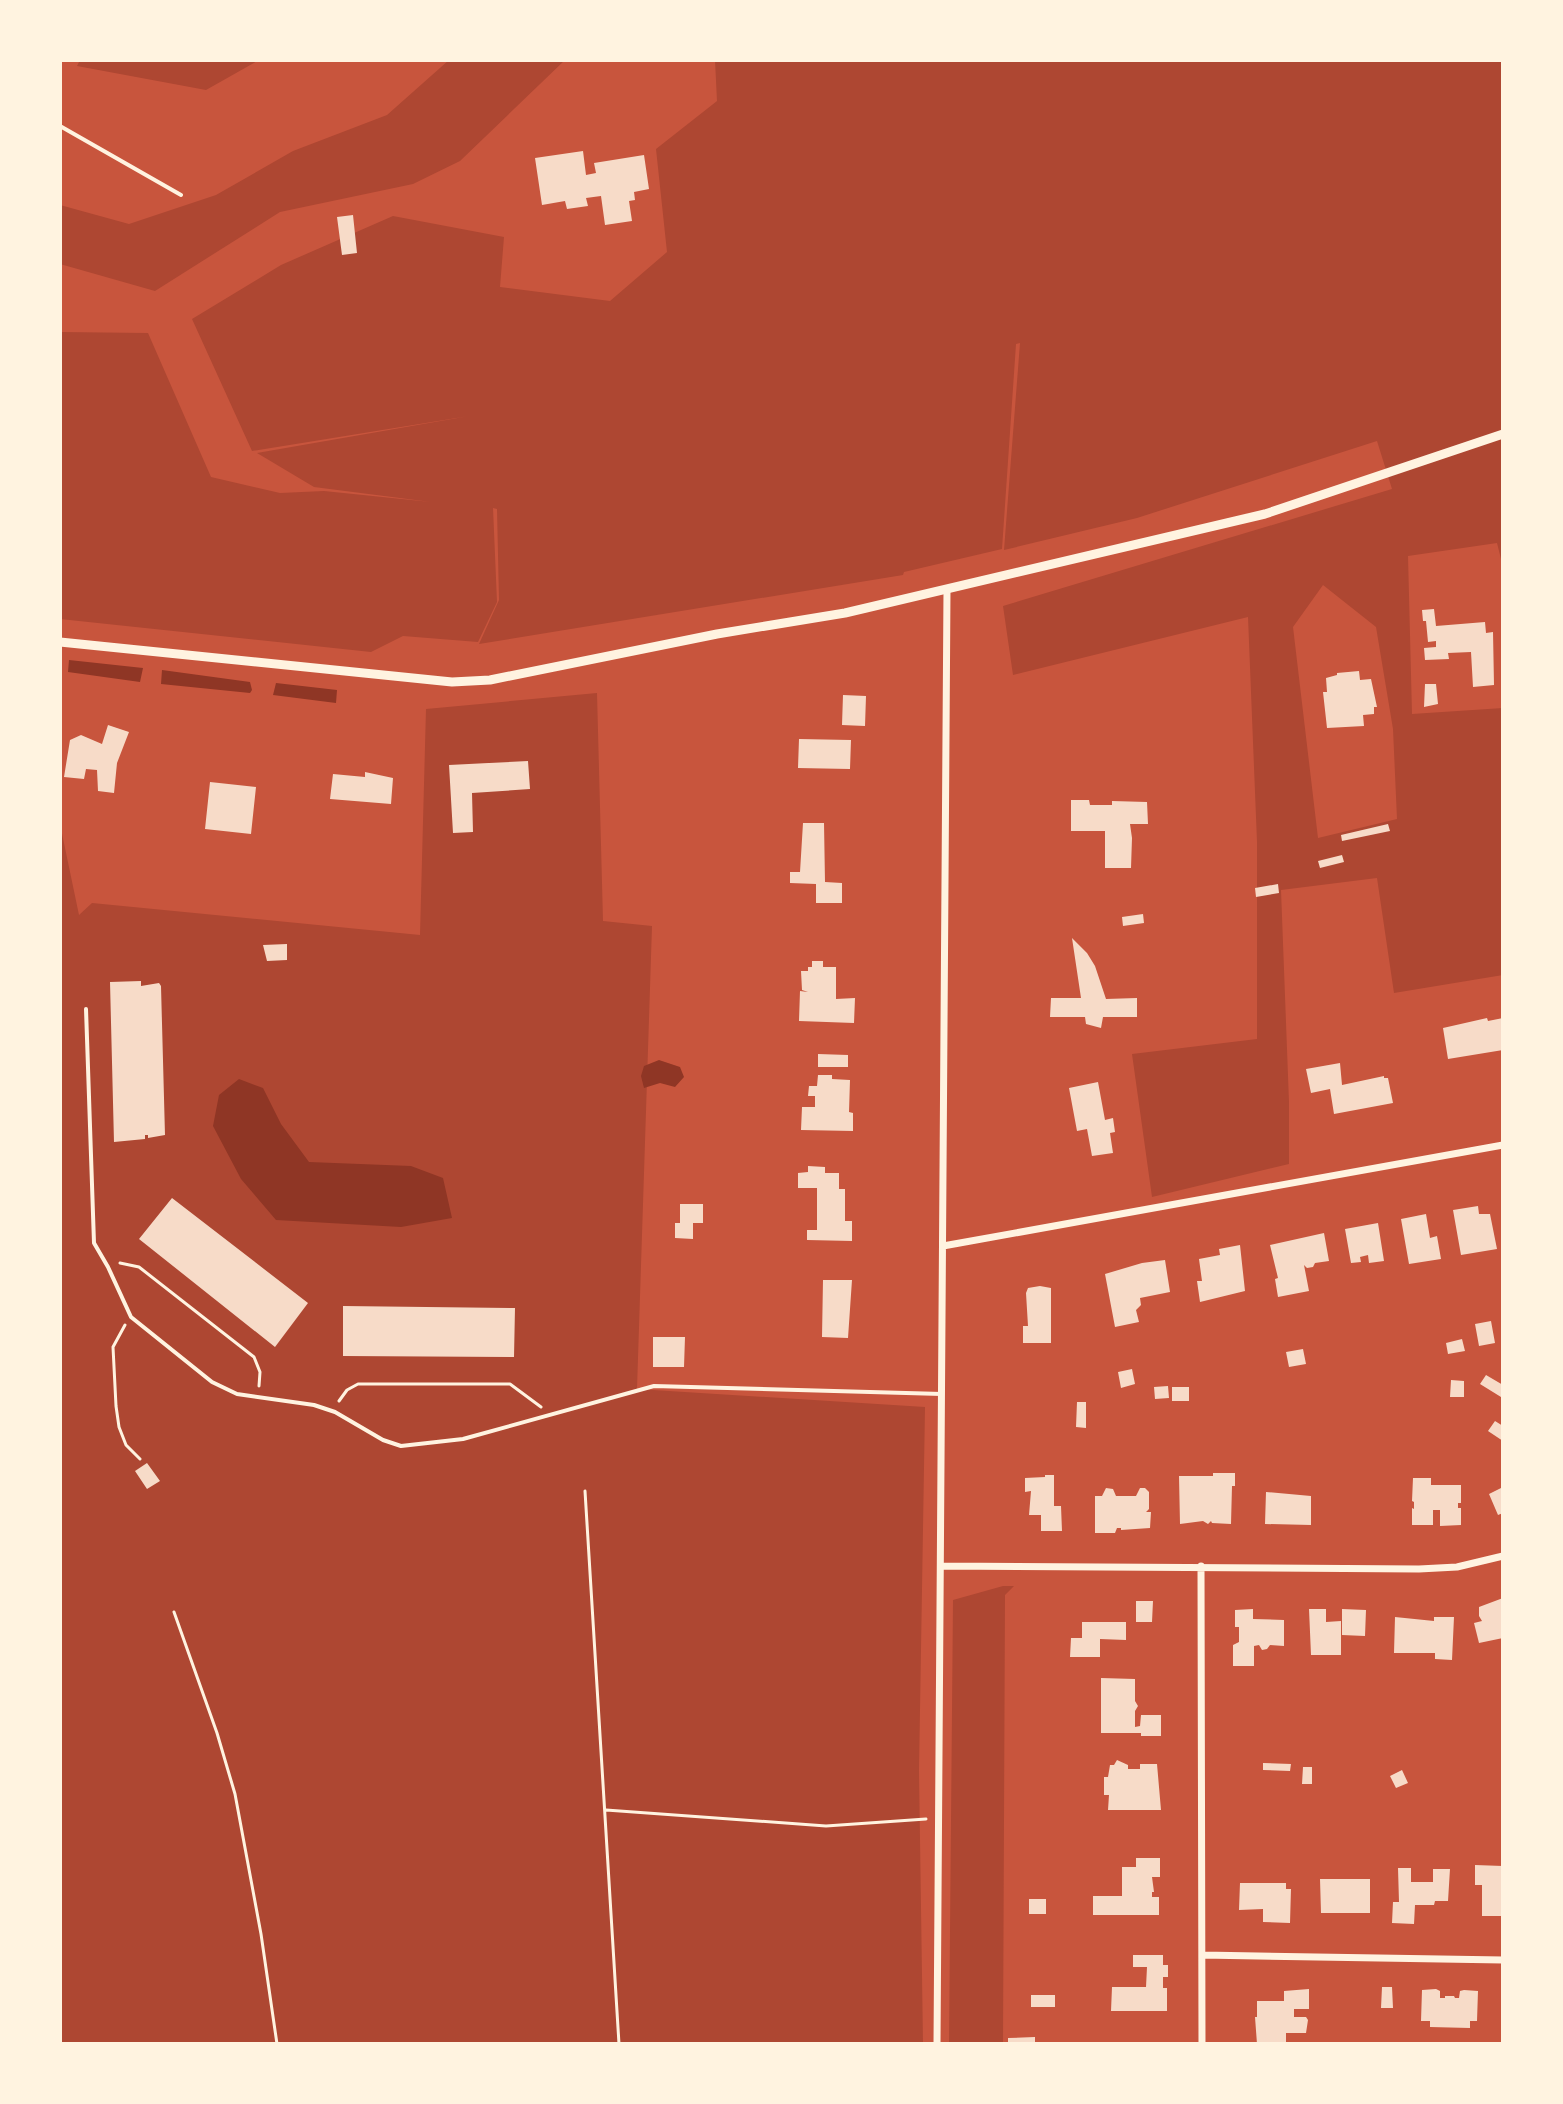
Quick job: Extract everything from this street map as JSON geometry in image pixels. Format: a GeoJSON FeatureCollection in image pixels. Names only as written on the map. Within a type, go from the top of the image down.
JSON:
{"type":"FeatureCollection","features":[{"type":"Feature","properties":{"kind":"street"},"geometry":{"type":"LineString","coordinates":[[60,642],[452,682],[490,680],[717,634],[845,613],[1265,514],[1503,434]]}},
{"type":"Feature","properties":{"kind":"street"},"geometry":{"type":"LineString","coordinates":[[937,2044],[947,590]]}},
{"type":"Feature","properties":{"kind":"street"},"geometry":{"type":"LineString","coordinates":[[943,1246],[1503,1145]]}},
{"type":"Feature","properties":{"kind":"street"},"geometry":{"type":"LineString","coordinates":[[941,1566],[1419,1569],[1457,1567],[1503,1556]]}},
{"type":"Feature","properties":{"kind":"street"},"geometry":{"type":"LineString","coordinates":[[1201,1566],[1202,2044]]}},
{"type":"Feature","properties":{"kind":"street"},"geometry":{"type":"LineString","coordinates":[[1202,1955],[1503,1960]]}},
{"type":"Feature","properties":{"kind":"lane"},"geometry":{"type":"LineString","coordinates":[[60,126],[181,195]]}},
{"type":"Feature","properties":{"kind":"lane"},"geometry":{"type":"LineString","coordinates":[[86,1009],[94,1243],[131,1317],[212,1382],[237,1394],[309,1404],[332,1411],[383,1440],[401,1446],[463,1439],[654,1386],[942,1394]]}},
{"type":"Feature","properties":{"kind":"path"},"geometry":{"type":"LineString","coordinates":[[108,1267],[120,1262],[139,1267],[254,1357],[260,1372],[257,1398]]}},
{"type":"Feature","properties":{"kind":"path"},"geometry":{"type":"LineString","coordinates":[[131,1317],[113,1347],[114,1372],[119,1427],[126,1445],[140,1459]]}},
{"type":"Feature","properties":{"kind":"path"},"geometry":{"type":"LineString","coordinates":[[332,1411],[347,1390],[358,1384],[510,1384],[550,1415]]}},
{"type":"Feature","properties":{"kind":"path"},"geometry":{"type":"LineString","coordinates":[[585,1491],[619,2044]]}},
{"type":"Feature","properties":{"kind":"path"},"geometry":{"type":"LineString","coordinates":[[174,1612],[235,1794],[261,1934],[277,2044]]}},
{"type":"Feature","properties":{"kind":"path"},"geometry":{"type":"LineString","coordinates":[[606,1810],[826,1826],[937,1819]]}},
{"type":"Feature","properties":{"kind":"shaded area"},"geometry":{"type":"Polygon","coordinates":[[[80,60],[259,60],[206,90],[77,66],[80,60]]]}},
{"type":"Feature","properties":{"kind":"shaded area"},"geometry":{"type":"Polygon","coordinates":[[[449,60],[565,60],[460,161],[413,184],[280,212],[155,291],[60,264],[60,205],[129,224],[216,195],[293,151],[387,115],[449,60]]]}},
{"type":"Feature","properties":{"kind":"shaded area"},"geometry":{"type":"Polygon","coordinates":[[[715,60],[1503,60],[1503,567],[1497,543],[1408,556],[1412,714],[1503,708],[1503,975],[1394,993],[1377,878],[1281,890],[1289,1164],[1152,1197],[1132,1054],[1257,1039],[1257,842],[1248,617],[1013,675],[1003,606],[1392,489],[1377,441],[1137,518],[1004,550],[1020,343],[1016,344],[1002,549],[904,572],[903,575],[479,644],[499,600],[497,509],[493,508],[497,602],[478,642],[403,636],[371,652],[60,619],[60,332],[148,333],[211,477],[280,493],[324,491],[431,502],[314,487],[257,453],[469,416],[252,451],[192,319],[281,265],[393,216],[504,237],[500,287],[610,301],[667,252],[656,149],[717,101],[715,60]],[[1323,585],[1293,627],[1318,838],[1397,819],[1393,729],[1376,627],[1323,585]]]}},
{"type":"Feature","properties":{"kind":"shaded area"},"geometry":{"type":"Polygon","coordinates":[[[69,660],[143,668],[140,682],[68,672],[69,660]]]}},
{"type":"Feature","properties":{"kind":"shaded area"},"geometry":{"type":"Polygon","coordinates":[[[162,670],[250,682],[252,690],[250,693],[161,684],[162,670]]]}},
{"type":"Feature","properties":{"kind":"shaded area"},"geometry":{"type":"Polygon","coordinates":[[[276,683],[337,690],[336,703],[273,695],[276,683]]]}},
{"type":"Feature","properties":{"kind":"shaded area"},"geometry":{"type":"Polygon","coordinates":[[[597,693],[603,921],[652,926],[637,1389],[925,1407],[919,1771],[923,2044],[60,2044],[60,824],[79,915],[92,903],[420,935],[426,709],[597,693]]]}},
{"type":"Feature","properties":{"kind":"shaded area"},"geometry":{"type":"Polygon","coordinates":[[[659,1060],[680,1067],[684,1077],[675,1087],[660,1083],[644,1088],[641,1076],[644,1066],[659,1060]]]}},
{"type":"Feature","properties":{"kind":"shaded area"},"geometry":{"type":"Polygon","coordinates":[[[239,1079],[263,1088],[281,1124],[309,1162],[411,1166],[443,1178],[452,1218],[401,1227],[276,1220],[241,1179],[213,1126],[219,1095],[239,1079]]]}},
{"type":"Feature","properties":{"kind":"shaded area"},"geometry":{"type":"Polygon","coordinates":[[[1003,1586],[1014,1586],[1005,1595],[1003,2044],[949,2044],[953,1600],[1003,1586]]]}},
{"type":"Feature","properties":{"kind":"building"},"geometry":{"type":"Polygon","coordinates":[[[583,151],[586,175],[596,173],[594,163],[644,155],[649,189],[634,192],[635,200],[629,201],[632,221],[605,225],[601,196],[586,198],[588,206],[567,209],[565,201],[542,205],[535,158],[583,151]]]}},
{"type":"Feature","properties":{"kind":"building"},"geometry":{"type":"Polygon","coordinates":[[[353,215],[357,253],[342,255],[337,217],[353,215]]]}},
{"type":"Feature","properties":{"kind":"building"},"geometry":{"type":"Polygon","coordinates":[[[1434,609],[1436,626],[1485,622],[1486,633],[1493,632],[1494,685],[1473,687],[1471,652],[1448,653],[1449,659],[1425,660],[1424,648],[1436,647],[1436,641],[1428,642],[1422,610],[1434,609]]]}},
{"type":"Feature","properties":{"kind":"building"},"geometry":{"type":"Polygon","coordinates":[[[1359,671],[1360,680],[1371,679],[1377,707],[1374,707],[1374,714],[1363,715],[1364,726],[1327,728],[1323,692],[1327,692],[1326,678],[1337,673],[1359,671]]]}},
{"type":"Feature","properties":{"kind":"building"},"geometry":{"type":"Polygon","coordinates":[[[1425,684],[1436,684],[1438,704],[1424,707],[1425,684]]]}},
{"type":"Feature","properties":{"kind":"building"},"geometry":{"type":"Polygon","coordinates":[[[843,695],[866,696],[865,726],[842,725],[843,695]]]}},
{"type":"Feature","properties":{"kind":"building"},"geometry":{"type":"Polygon","coordinates":[[[108,725],[129,732],[117,763],[114,793],[98,791],[97,770],[86,769],[84,779],[64,777],[70,740],[81,735],[102,744],[108,725]]]}},
{"type":"Feature","properties":{"kind":"building"},"geometry":{"type":"Polygon","coordinates":[[[799,739],[851,740],[850,769],[798,768],[799,739]]]}},
{"type":"Feature","properties":{"kind":"building"},"geometry":{"type":"Polygon","coordinates":[[[528,761],[530,789],[472,793],[473,832],[453,833],[449,765],[528,761]]]}},
{"type":"Feature","properties":{"kind":"building"},"geometry":{"type":"Polygon","coordinates":[[[365,772],[393,778],[391,804],[330,799],[333,774],[365,777],[365,772]]]}},
{"type":"Feature","properties":{"kind":"building"},"geometry":{"type":"Polygon","coordinates":[[[210,782],[256,787],[251,834],[205,829],[210,782]]]}},
{"type":"Feature","properties":{"kind":"building"},"geometry":{"type":"Polygon","coordinates":[[[1071,800],[1089,800],[1090,805],[1112,805],[1112,801],[1147,802],[1148,824],[1130,824],[1131,868],[1105,868],[1105,831],[1071,831],[1071,800]]]}},
{"type":"Feature","properties":{"kind":"building"},"geometry":{"type":"Polygon","coordinates":[[[803,823],[824,823],[825,882],[842,883],[842,903],[816,903],[816,884],[790,883],[790,872],[800,872],[803,823]]]}},
{"type":"Feature","properties":{"kind":"building"},"geometry":{"type":"Polygon","coordinates":[[[1388,824],[1390,831],[1342,841],[1341,835],[1388,824]]]}},
{"type":"Feature","properties":{"kind":"building"},"geometry":{"type":"Polygon","coordinates":[[[1342,855],[1344,862],[1320,868],[1318,861],[1342,855]]]}},
{"type":"Feature","properties":{"kind":"building"},"geometry":{"type":"Polygon","coordinates":[[[1278,884],[1279,893],[1256,897],[1255,888],[1278,884]]]}},
{"type":"Feature","properties":{"kind":"building"},"geometry":{"type":"Polygon","coordinates":[[[1143,914],[1144,923],[1123,926],[1122,917],[1143,914]]]}},
{"type":"Feature","properties":{"kind":"building"},"geometry":{"type":"Polygon","coordinates":[[[1072,938],[1095,966],[1106,999],[1137,998],[1137,1017],[1103,1017],[1101,1028],[1086,1024],[1085,1017],[1050,1017],[1051,998],[1081,998],[1072,938]]]}},
{"type":"Feature","properties":{"kind":"building"},"geometry":{"type":"Polygon","coordinates":[[[287,944],[287,960],[267,961],[263,945],[287,944]]]}},
{"type":"Feature","properties":{"kind":"building"},"geometry":{"type":"Polygon","coordinates":[[[812,961],[823,961],[823,967],[836,967],[836,999],[855,998],[854,1023],[799,1021],[800,991],[808,992],[802,990],[801,971],[808,971],[812,961]]]}},
{"type":"Feature","properties":{"kind":"building"},"geometry":{"type":"Polygon","coordinates":[[[141,981],[141,986],[159,983],[161,986],[165,1135],[148,1138],[145,1135],[145,1139],[114,1142],[110,982],[141,981]]]}},
{"type":"Feature","properties":{"kind":"building"},"geometry":{"type":"Polygon","coordinates":[[[1487,1018],[1488,1021],[1503,1018],[1503,1050],[1448,1059],[1443,1028],[1487,1018]]]}},
{"type":"Feature","properties":{"kind":"building"},"geometry":{"type":"Polygon","coordinates":[[[818,1054],[848,1055],[848,1067],[818,1067],[818,1054]]]}},
{"type":"Feature","properties":{"kind":"building"},"geometry":{"type":"Polygon","coordinates":[[[1340,1063],[1342,1085],[1384,1076],[1388,1078],[1393,1103],[1334,1114],[1330,1089],[1311,1093],[1306,1069],[1340,1063]]]}},
{"type":"Feature","properties":{"kind":"building"},"geometry":{"type":"Polygon","coordinates":[[[818,1075],[850,1080],[849,1112],[853,1113],[853,1131],[801,1130],[802,1107],[815,1107],[815,1096],[808,1096],[809,1086],[817,1086],[818,1075]]]}},
{"type":"Feature","properties":{"kind":"building"},"geometry":{"type":"Polygon","coordinates":[[[1098,1082],[1105,1120],[1113,1118],[1115,1132],[1110,1133],[1113,1153],[1092,1156],[1087,1129],[1077,1131],[1069,1088],[1098,1082]]]}},
{"type":"Feature","properties":{"kind":"building"},"geometry":{"type":"Polygon","coordinates":[[[808,1166],[825,1167],[825,1173],[839,1173],[839,1189],[845,1189],[845,1221],[852,1221],[852,1241],[807,1240],[807,1230],[817,1230],[817,1188],[798,1188],[798,1173],[808,1172],[808,1166]]]}},
{"type":"Feature","properties":{"kind":"building"},"geometry":{"type":"Polygon","coordinates":[[[172,1198],[308,1303],[275,1347],[139,1239],[172,1198]]]}},
{"type":"Feature","properties":{"kind":"building"},"geometry":{"type":"Polygon","coordinates":[[[680,1204],[703,1204],[703,1223],[693,1223],[693,1239],[675,1238],[675,1223],[680,1223],[680,1204]]]}},
{"type":"Feature","properties":{"kind":"building"},"geometry":{"type":"Polygon","coordinates":[[[1478,1206],[1479,1214],[1490,1214],[1497,1249],[1461,1255],[1453,1210],[1478,1206]]]}},
{"type":"Feature","properties":{"kind":"building"},"geometry":{"type":"Polygon","coordinates":[[[1426,1214],[1430,1238],[1437,1236],[1441,1259],[1409,1264],[1401,1219],[1426,1214]]]}},
{"type":"Feature","properties":{"kind":"building"},"geometry":{"type":"Polygon","coordinates":[[[1378,1223],[1384,1261],[1369,1263],[1368,1255],[1360,1257],[1361,1262],[1351,1263],[1345,1229],[1378,1223]]]}},
{"type":"Feature","properties":{"kind":"building"},"geometry":{"type":"Polygon","coordinates":[[[1324,1233],[1329,1261],[1307,1268],[1304,1265],[1309,1291],[1278,1297],[1275,1279],[1278,1278],[1270,1245],[1324,1233]]]}},
{"type":"Feature","properties":{"kind":"building"},"geometry":{"type":"Polygon","coordinates":[[[1240,1245],[1245,1291],[1200,1302],[1197,1281],[1202,1281],[1199,1259],[1220,1255],[1219,1249],[1240,1245]]]}},
{"type":"Feature","properties":{"kind":"building"},"geometry":{"type":"Polygon","coordinates":[[[1165,1260],[1170,1292],[1140,1298],[1141,1305],[1136,1310],[1139,1322],[1115,1327],[1105,1274],[1165,1260]]]}},
{"type":"Feature","properties":{"kind":"building"},"geometry":{"type":"Polygon","coordinates":[[[823,1280],[852,1280],[848,1338],[822,1337],[823,1280]]]}},
{"type":"Feature","properties":{"kind":"building"},"geometry":{"type":"Polygon","coordinates":[[[1028,1288],[1051,1288],[1051,1343],[1023,1343],[1023,1326],[1028,1326],[1026,1293],[1028,1288]]]}},
{"type":"Feature","properties":{"kind":"building"},"geometry":{"type":"Polygon","coordinates":[[[343,1306],[515,1308],[514,1357],[343,1356],[343,1306]]]}},
{"type":"Feature","properties":{"kind":"building"},"geometry":{"type":"Polygon","coordinates":[[[1491,1321],[1495,1343],[1479,1346],[1475,1324],[1491,1321]]]}},
{"type":"Feature","properties":{"kind":"building"},"geometry":{"type":"Polygon","coordinates":[[[653,1337],[685,1337],[684,1367],[653,1367],[653,1337]]]}},
{"type":"Feature","properties":{"kind":"building"},"geometry":{"type":"Polygon","coordinates":[[[1462,1339],[1465,1351],[1448,1354],[1446,1343],[1462,1339]]]}},
{"type":"Feature","properties":{"kind":"building"},"geometry":{"type":"Polygon","coordinates":[[[1303,1349],[1306,1364],[1289,1367],[1286,1352],[1303,1349]]]}},
{"type":"Feature","properties":{"kind":"building"},"geometry":{"type":"Polygon","coordinates":[[[1132,1369],[1135,1384],[1121,1388],[1118,1372],[1132,1369]]]}},
{"type":"Feature","properties":{"kind":"building"},"geometry":{"type":"Polygon","coordinates":[[[1486,1375],[1503,1385],[1501,1397],[1480,1384],[1486,1375]]]}},
{"type":"Feature","properties":{"kind":"building"},"geometry":{"type":"Polygon","coordinates":[[[1451,1380],[1464,1381],[1464,1397],[1450,1397],[1451,1380]]]}},
{"type":"Feature","properties":{"kind":"building"},"geometry":{"type":"Polygon","coordinates":[[[1168,1386],[1169,1398],[1155,1399],[1154,1387],[1168,1386]]]}},
{"type":"Feature","properties":{"kind":"building"},"geometry":{"type":"Polygon","coordinates":[[[1172,1387],[1189,1387],[1189,1401],[1172,1401],[1172,1387]]]}},
{"type":"Feature","properties":{"kind":"building"},"geometry":{"type":"Polygon","coordinates":[[[1077,1402],[1086,1402],[1086,1428],[1076,1427],[1077,1402]]]}},
{"type":"Feature","properties":{"kind":"building"},"geometry":{"type":"Polygon","coordinates":[[[1495,1421],[1503,1426],[1503,1441],[1488,1431],[1495,1421]]]}},
{"type":"Feature","properties":{"kind":"building"},"geometry":{"type":"Polygon","coordinates":[[[147,1463],[160,1481],[147,1489],[135,1471],[147,1463]]]}},
{"type":"Feature","properties":{"kind":"building"},"geometry":{"type":"Polygon","coordinates":[[[1213,1473],[1235,1473],[1231,1524],[1211,1521],[1208,1524],[1203,1521],[1180,1524],[1179,1476],[1213,1476],[1213,1473]]]}},
{"type":"Feature","properties":{"kind":"building"},"geometry":{"type":"Polygon","coordinates":[[[1054,1475],[1054,1506],[1061,1506],[1062,1531],[1041,1531],[1041,1515],[1029,1515],[1031,1491],[1025,1492],[1025,1478],[1054,1475]]]}},
{"type":"Feature","properties":{"kind":"building"},"geometry":{"type":"Polygon","coordinates":[[[1413,1478],[1431,1478],[1431,1485],[1461,1485],[1458,1508],[1461,1508],[1461,1525],[1440,1526],[1440,1510],[1433,1510],[1433,1525],[1412,1525],[1413,1478]]]}},
{"type":"Feature","properties":{"kind":"building"},"geometry":{"type":"Polygon","coordinates":[[[1503,1487],[1503,1513],[1498,1515],[1489,1494],[1503,1487]]]}},
{"type":"Feature","properties":{"kind":"building"},"geometry":{"type":"Polygon","coordinates":[[[1106,1488],[1113,1489],[1116,1496],[1136,1496],[1140,1488],[1145,1488],[1149,1492],[1149,1509],[1146,1512],[1151,1512],[1150,1528],[1117,1528],[1115,1533],[1095,1533],[1095,1496],[1102,1496],[1106,1488]]]}},
{"type":"Feature","properties":{"kind":"building"},"geometry":{"type":"Polygon","coordinates":[[[1266,1492],[1311,1496],[1311,1525],[1265,1524],[1266,1492]]]}},
{"type":"Feature","properties":{"kind":"building"},"geometry":{"type":"Polygon","coordinates":[[[1503,1598],[1503,1638],[1479,1643],[1474,1623],[1482,1621],[1479,1607],[1503,1598]]]}},
{"type":"Feature","properties":{"kind":"building"},"geometry":{"type":"Polygon","coordinates":[[[1136,1601],[1153,1601],[1152,1622],[1136,1622],[1136,1601]]]}},
{"type":"Feature","properties":{"kind":"building"},"geometry":{"type":"Polygon","coordinates":[[[1253,1609],[1253,1619],[1284,1620],[1284,1646],[1270,1645],[1262,1650],[1259,1645],[1254,1646],[1254,1666],[1233,1666],[1233,1645],[1239,1642],[1235,1610],[1253,1609]]]}},
{"type":"Feature","properties":{"kind":"building"},"geometry":{"type":"Polygon","coordinates":[[[1309,1609],[1326,1609],[1326,1622],[1341,1621],[1341,1655],[1311,1655],[1309,1609]]]}},
{"type":"Feature","properties":{"kind":"building"},"geometry":{"type":"Polygon","coordinates":[[[1342,1609],[1366,1610],[1365,1636],[1342,1635],[1342,1609]]]}},
{"type":"Feature","properties":{"kind":"building"},"geometry":{"type":"Polygon","coordinates":[[[1395,1617],[1434,1621],[1434,1617],[1454,1617],[1452,1660],[1435,1659],[1435,1653],[1394,1653],[1395,1617]]]}},
{"type":"Feature","properties":{"kind":"building"},"geometry":{"type":"Polygon","coordinates":[[[1082,1622],[1126,1622],[1126,1640],[1100,1639],[1100,1657],[1070,1657],[1071,1638],[1082,1638],[1082,1622]]]}},
{"type":"Feature","properties":{"kind":"building"},"geometry":{"type":"Polygon","coordinates":[[[1101,1678],[1135,1679],[1135,1701],[1138,1706],[1135,1727],[1140,1726],[1141,1715],[1161,1715],[1161,1736],[1101,1733],[1101,1678]]]}},
{"type":"Feature","properties":{"kind":"building"},"geometry":{"type":"Polygon","coordinates":[[[1117,1760],[1128,1765],[1128,1769],[1140,1769],[1140,1764],[1157,1764],[1161,1810],[1108,1810],[1109,1795],[1104,1795],[1104,1777],[1108,1777],[1110,1765],[1117,1760]]]}},
{"type":"Feature","properties":{"kind":"building"},"geometry":{"type":"Polygon","coordinates":[[[1263,1763],[1291,1764],[1290,1771],[1263,1770],[1263,1763]]]}},
{"type":"Feature","properties":{"kind":"building"},"geometry":{"type":"Polygon","coordinates":[[[1303,1767],[1312,1767],[1312,1784],[1302,1784],[1303,1767]]]}},
{"type":"Feature","properties":{"kind":"building"},"geometry":{"type":"Polygon","coordinates":[[[1402,1770],[1408,1783],[1396,1788],[1390,1776],[1402,1770]]]}},
{"type":"Feature","properties":{"kind":"building"},"geometry":{"type":"Polygon","coordinates":[[[1136,1858],[1160,1858],[1160,1877],[1152,1877],[1152,1897],[1159,1897],[1159,1915],[1093,1915],[1093,1896],[1122,1896],[1122,1867],[1136,1867],[1136,1858]]]}},
{"type":"Feature","properties":{"kind":"building"},"geometry":{"type":"Polygon","coordinates":[[[1475,1865],[1503,1866],[1503,1916],[1482,1916],[1482,1885],[1475,1885],[1475,1865]]]}},
{"type":"Feature","properties":{"kind":"building"},"geometry":{"type":"Polygon","coordinates":[[[1398,1868],[1411,1868],[1411,1882],[1433,1882],[1433,1869],[1450,1869],[1448,1901],[1415,1905],[1414,1924],[1392,1923],[1393,1902],[1399,1902],[1398,1868]]]}},
{"type":"Feature","properties":{"kind":"building"},"geometry":{"type":"Polygon","coordinates":[[[1320,1879],[1370,1879],[1370,1913],[1321,1913],[1320,1879]]]}},
{"type":"Feature","properties":{"kind":"building"},"geometry":{"type":"Polygon","coordinates":[[[1240,1883],[1286,1883],[1286,1889],[1291,1889],[1290,1923],[1263,1922],[1263,1909],[1239,1910],[1240,1883]]]}},
{"type":"Feature","properties":{"kind":"building"},"geometry":{"type":"Polygon","coordinates":[[[1029,1899],[1046,1899],[1046,1914],[1029,1914],[1029,1899]]]}},
{"type":"Feature","properties":{"kind":"building"},"geometry":{"type":"Polygon","coordinates":[[[1133,1955],[1163,1955],[1163,1965],[1168,1965],[1168,1977],[1163,1977],[1163,1988],[1167,1988],[1167,2011],[1111,2011],[1112,1987],[1146,1987],[1147,1967],[1133,1967],[1133,1955]]]}},
{"type":"Feature","properties":{"kind":"building"},"geometry":{"type":"Polygon","coordinates":[[[1382,1987],[1392,1987],[1393,2008],[1381,2008],[1382,1987]]]}},
{"type":"Feature","properties":{"kind":"building"},"geometry":{"type":"Polygon","coordinates":[[[1309,1989],[1309,2009],[1294,2009],[1294,2017],[1306,2017],[1308,2020],[1306,2033],[1286,2033],[1286,2044],[1257,2044],[1257,2001],[1284,2001],[1284,1991],[1309,1989]]]}},
{"type":"Feature","properties":{"kind":"building"},"geometry":{"type":"Polygon","coordinates":[[[1422,1990],[1440,1991],[1440,1998],[1459,1998],[1460,1991],[1464,1990],[1478,1991],[1477,2021],[1470,2021],[1470,2028],[1430,2027],[1430,2021],[1421,2021],[1422,1990]]]}},
{"type":"Feature","properties":{"kind":"building"},"geometry":{"type":"Polygon","coordinates":[[[1031,1995],[1055,1995],[1055,2007],[1031,2007],[1031,1995]]]}},
{"type":"Feature","properties":{"kind":"building"},"geometry":{"type":"Polygon","coordinates":[[[1035,2037],[1035,2044],[1008,2044],[1008,2038],[1035,2037]]]}}]}
